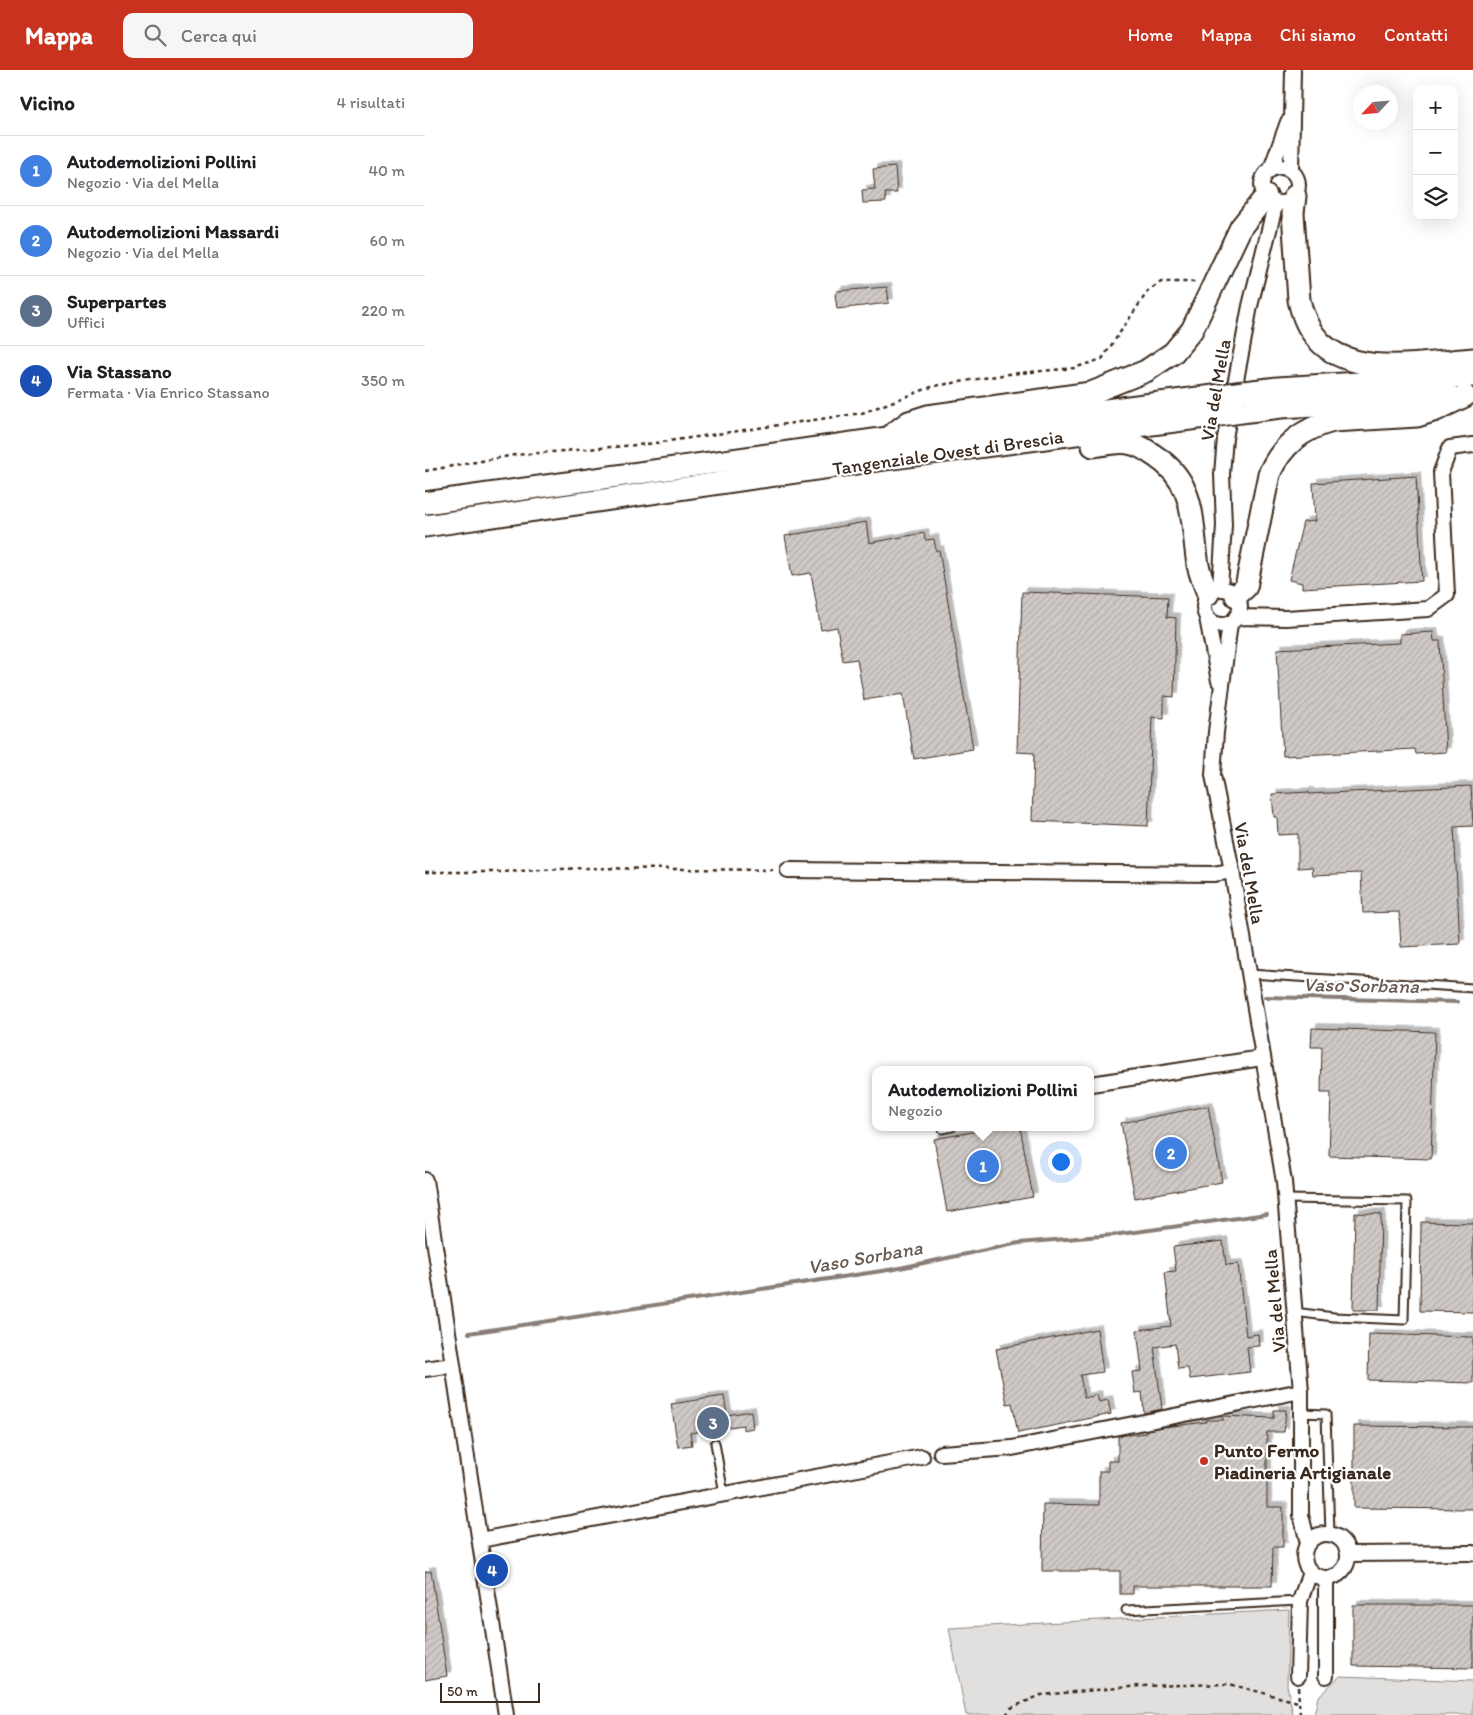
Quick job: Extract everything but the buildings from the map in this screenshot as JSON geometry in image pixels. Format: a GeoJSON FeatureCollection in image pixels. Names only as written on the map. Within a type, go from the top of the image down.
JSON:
{"type":"FeatureCollection","features":[{"type":"Feature","properties":{"kind":"main road"},"geometry":{"type":"LineString","coordinates":[[888,438],[909,422],[928,416],[1091,393],[1123,382],[1146,371],[1173,352],[1192,330],[1215,286],[1241,227],[1279,198],[1293,213],[1299,300],[1302,314],[1315,340],[1326,349],[1357,362],[1375,364],[1473,359]]}},
{"type":"Feature","properties":{"kind":"main road","name":"Tangenziale Ovest di Brescia"},"geometry":{"type":"LineString","coordinates":[[425,526],[878,460],[1243,402],[1278,388],[1473,376]]}},
{"type":"Feature","properties":{"kind":"main road"},"geometry":{"type":"LineString","coordinates":[[878,460],[908,468],[927,469],[1128,443],[1148,451],[1165,462],[1186,491],[1192,508],[1199,567],[1229,604],[1245,587],[1269,474],[1277,457],[1295,437],[1333,420],[1417,416],[1437,410],[1469,396]]}},
{"type":"Feature","properties":{"kind":"main road","name":"Tangenziale Ovest di Brescia"},"geometry":{"type":"LineString","coordinates":[[1243,402],[1281,407],[1469,396]]}},
{"type":"Feature","properties":{"kind":"main road","name":"Tangenziale Ovest di Brescia"},"geometry":{"type":"LineString","coordinates":[[425,502],[888,438],[1214,406]]}},
{"type":"Feature","properties":{"kind":"street","name":"Via del Mella"},"geometry":{"type":"LineString","coordinates":[[1293,70],[1291,170],[1298,185],[1279,198],[1250,306],[1225,438],[1222,474],[1229,604],[1213,775],[1232,871],[1285,1199],[1301,1391],[1301,1515],[1309,1542]]}},
{"type":"Feature","properties":{"kind":"street","name":"Via del Mella"},"geometry":{"type":"LineString","coordinates":[[1279,198],[1262,184],[1271,169],[1292,112]]}},
{"type":"Feature","properties":{"kind":"street"},"geometry":{"type":"LineString","coordinates":[[1271,169],[1281,166],[1291,170]]}},
{"type":"Feature","properties":{"kind":"street"},"geometry":{"type":"LineString","coordinates":[[1207,618],[1218,624],[1229,604],[1286,618],[1428,609],[1447,594],[1441,472],[1449,448],[1473,445]]}},
{"type":"Feature","properties":{"kind":"street","name":"Via del Mella"},"geometry":{"type":"LineString","coordinates":[[1222,694],[1204,606],[1229,604]]}},
{"type":"Feature","properties":{"kind":"street"},"geometry":{"type":"LineString","coordinates":[[788,870],[1193,874],[1232,871]]}},
{"type":"Feature","properties":{"kind":"street"},"geometry":{"type":"LineString","coordinates":[[1094,1084],[1263,1058]]}},
{"type":"Feature","properties":{"kind":"street"},"geometry":{"type":"LineString","coordinates":[[425,1180],[506,1715]]}},
{"type":"Feature","properties":{"kind":"street"},"geometry":{"type":"LineString","coordinates":[[425,1369],[453,1365]]}},
{"type":"Feature","properties":{"kind":"street"},"geometry":{"type":"LineString","coordinates":[[941,1453],[1012,1448],[1301,1391]]}},
{"type":"Feature","properties":{"kind":"street"},"geometry":{"type":"LineString","coordinates":[[480,1540],[922,1457]]}},
{"type":"Feature","properties":{"kind":"street"},"geometry":{"type":"LineString","coordinates":[[1298,1676],[1300,1601],[1310,1572],[1304,1558],[1309,1542],[1318,1535],[1330,1534],[1343,1541],[1349,1554],[1349,1560],[1343,1572],[1326,1578],[1310,1572]]}},
{"type":"Feature","properties":{"kind":"street"},"geometry":{"type":"LineString","coordinates":[[1349,1554],[1473,1553]]}},
{"type":"Feature","properties":{"kind":"street"},"geometry":{"type":"LineString","coordinates":[[1326,1578],[1326,1676]]}},
{"type":"Feature","properties":{"kind":"lane"},"geometry":{"type":"LineString","coordinates":[[1248,974],[1473,988]]}},
{"type":"Feature","properties":{"kind":"lane"},"geometry":{"type":"LineString","coordinates":[[1285,1199],[1407,1202],[1404,1320],[1334,1317],[1294,1312]]}},
{"type":"Feature","properties":{"kind":"lane"},"geometry":{"type":"LineString","coordinates":[[1301,1413],[1326,1414],[1330,1534]]}},
{"type":"Feature","properties":{"kind":"lane"},"geometry":{"type":"LineString","coordinates":[[715,1443],[724,1494]]}},
{"type":"Feature","properties":{"kind":"lane"},"geometry":{"type":"LineString","coordinates":[[1126,1610],[1300,1601]]}},
{"type":"Feature","properties":{"kind":"path"},"geometry":{"type":"LineString","coordinates":[[425,471],[515,456],[648,444],[862,413],[934,386],[1009,374],[1074,368],[1101,359],[1148,291],[1161,282],[1182,281],[1215,286]]}},
{"type":"Feature","properties":{"kind":"path"},"geometry":{"type":"LineString","coordinates":[[425,872],[501,872],[582,868],[788,870]]}},
{"type":"Feature","properties":{"kind":"path"},"geometry":{"type":"LineString","coordinates":[[1298,1676],[1300,1715]]}},
{"type":"Feature","properties":{"kind":"path"},"geometry":{"type":"LineString","coordinates":[[1006,1715],[1011,1708],[1041,1695],[1140,1686],[1229,1684],[1298,1702]]}},
{"type":"Feature","properties":{"kind":"shaded area"},"geometry":{"type":"Polygon","coordinates":[[[1289,1610],[1287,1685],[1293,1715],[966,1715],[949,1628],[1289,1610]]]}},
{"type":"Feature","properties":{"kind":"shaded area"},"geometry":{"type":"Polygon","coordinates":[[[1340,1676],[1473,1681],[1473,1715],[1314,1715],[1318,1697],[1340,1676]]]}},
{"type":"Feature","properties":{"kind":"waterway","name":"Vaso Sorbana"},"geometry":{"type":"LineString","coordinates":[[1265,997],[1457,1002]]}},
{"type":"Feature","properties":{"kind":"waterway","name":"Vaso Sorbana"},"geometry":{"type":"LineString","coordinates":[[469,1333],[895,1269],[1019,1243],[1113,1235],[1267,1214]]}},
{"type":"Feature","properties":{"kind":"place","name":"Autodemolizioni Massardi"},"geometry":{"type":"Point","coordinates":[1171,1153]}},
{"type":"Feature","properties":{"kind":"place","name":"Autodemolizioni Pollini"},"geometry":{"type":"Point","coordinates":[983,1166]}},
{"type":"Feature","properties":{"kind":"place","name":"Superpartes"},"geometry":{"type":"Point","coordinates":[713,1423]}},
{"type":"Feature","properties":{"kind":"place","name":"Punto Fermo Piadineria Artigianale"},"geometry":{"type":"Point","coordinates":[1204,1461]}},
{"type":"Feature","properties":{"kind":"place","name":"Via Stassano"},"geometry":{"type":"Point","coordinates":[492,1570]}}]}
